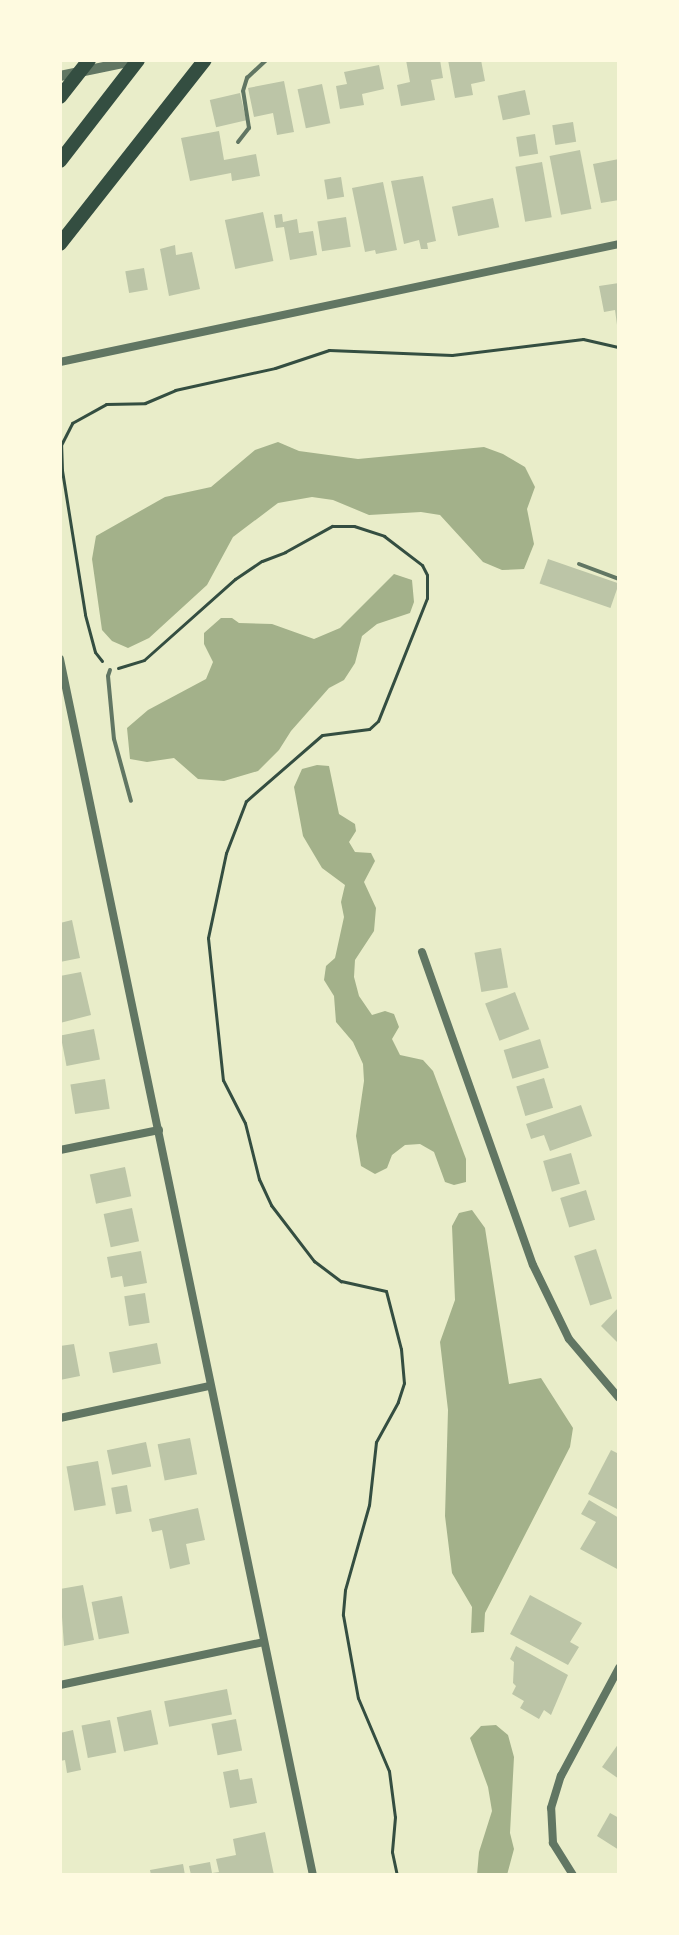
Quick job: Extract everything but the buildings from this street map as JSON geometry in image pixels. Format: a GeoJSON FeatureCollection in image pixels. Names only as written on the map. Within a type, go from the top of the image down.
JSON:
{"type":"FeatureCollection","features":[{"type":"Feature","properties":{"kind":"highway"},"geometry":{"type":"LineString","coordinates":[[60,97],[89,60]]}},
{"type":"Feature","properties":{"kind":"highway"},"geometry":{"type":"LineString","coordinates":[[60,161],[139,60]]}},
{"type":"Feature","properties":{"kind":"highway"},"geometry":{"type":"LineString","coordinates":[[60,244],[205,60]]}},
{"type":"Feature","properties":{"kind":"street"},"geometry":{"type":"LineString","coordinates":[[60,76],[139,60]]}},
{"type":"Feature","properties":{"kind":"street"},"geometry":{"type":"LineString","coordinates":[[60,362],[619,244]]}},
{"type":"Feature","properties":{"kind":"street"},"geometry":{"type":"LineString","coordinates":[[60,659],[313,1875]]}},
{"type":"Feature","properties":{"kind":"street"},"geometry":{"type":"LineString","coordinates":[[422,952],[539,1279],[569,1339],[619,1398]]}},
{"type":"Feature","properties":{"kind":"street"},"geometry":{"type":"LineString","coordinates":[[60,1150],[159,1130]]}},
{"type":"Feature","properties":{"kind":"street"},"geometry":{"type":"LineString","coordinates":[[60,1418],[209,1386]]}},
{"type":"Feature","properties":{"kind":"street"},"geometry":{"type":"LineString","coordinates":[[60,1685],[264,1642]]}},
{"type":"Feature","properties":{"kind":"street"},"geometry":{"type":"LineString","coordinates":[[573,1875],[553,1843],[551,1808],[561,1776],[619,1668]]}},
{"type":"Feature","properties":{"kind":"lane"},"geometry":{"type":"LineString","coordinates":[[238,142],[249,128],[243,91],[247,78],[266,60]]}},
{"type":"Feature","properties":{"kind":"lane"},"geometry":{"type":"LineString","coordinates":[[579,564],[619,579]]}},
{"type":"Feature","properties":{"kind":"lane"},"geometry":{"type":"LineString","coordinates":[[110,670],[114,739],[131,801]]}},
{"type":"Feature","properties":{"kind":"path"},"geometry":{"type":"LineString","coordinates":[[397,1875],[392,1852],[395,1817],[389,1771],[358,1698],[343,1615],[345,1590],[369,1505],[376,1442],[398,1402],[404,1383],[401,1349],[386,1291],[341,1281],[314,1261],[271,1205],[259,1179],[245,1123],[223,1080],[208,938],[226,853],[246,801],[322,735],[369,729],[378,721],[427,598],[427,575],[422,565],[384,536],[354,526],[332,526],[262,561],[235,579],[144,660],[110,670],[95,652],[85,614],[62,470],[61,445],[72,423],[106,404],[145,403],[175,390],[275,368],[329,350],[452,355],[583,339],[619,347]]}},
{"type":"Feature","properties":{"kind":"shaded area"},"geometry":{"type":"Polygon","coordinates":[[[278,442],[299,451],[358,459],[484,447],[503,454],[525,467],[535,487],[527,509],[534,544],[524,569],[502,570],[483,562],[440,515],[421,512],[369,515],[333,500],[312,497],[278,503],[233,537],[207,585],[149,638],[128,648],[112,641],[102,630],[92,559],[96,536],[165,497],[211,487],[255,450],[278,442]]]}},
{"type":"Feature","properties":{"kind":"shaded area"},"geometry":{"type":"Polygon","coordinates":[[[394,574],[412,580],[414,602],[410,613],[377,624],[362,636],[355,663],[344,680],[329,688],[258,771],[224,781],[198,779],[174,758],[147,762],[130,759],[127,728],[148,710],[206,679],[213,662],[204,644],[204,633],[221,618],[232,618],[239,623],[272,624],[314,639],[340,628],[394,574]]]}},
{"type":"Feature","properties":{"kind":"shaded area"},"geometry":{"type":"Polygon","coordinates":[[[329,766],[339,814],[355,824],[356,831],[349,842],[355,852],[371,853],[375,861],[364,882],[376,908],[374,931],[355,960],[354,977],[359,996],[372,1015],[385,1011],[394,1014],[399,1027],[392,1039],[400,1055],[423,1060],[433,1071],[466,1159],[466,1182],[454,1185],[445,1182],[434,1152],[420,1144],[405,1145],[392,1155],[387,1168],[375,1174],[361,1166],[356,1136],[364,1081],[363,1064],[353,1042],[336,1022],[334,996],[324,980],[326,966],[335,958],[344,917],[341,902],[345,885],[322,868],[303,836],[294,787],[302,769],[329,766]]]}},
{"type":"Feature","properties":{"kind":"shaded area"},"geometry":{"type":"Polygon","coordinates":[[[472,1210],[485,1228],[509,1384],[541,1378],[573,1428],[570,1447],[485,1613],[484,1632],[471,1633],[472,1607],[452,1573],[445,1516],[448,1410],[440,1342],[455,1300],[452,1226],[459,1213],[472,1210]]]}},
{"type":"Feature","properties":{"kind":"shaded area"},"geometry":{"type":"Polygon","coordinates":[[[496,1725],[508,1735],[514,1757],[510,1833],[514,1849],[507,1875],[477,1875],[479,1852],[492,1811],[488,1787],[470,1738],[481,1726],[496,1725]]]}}]}
